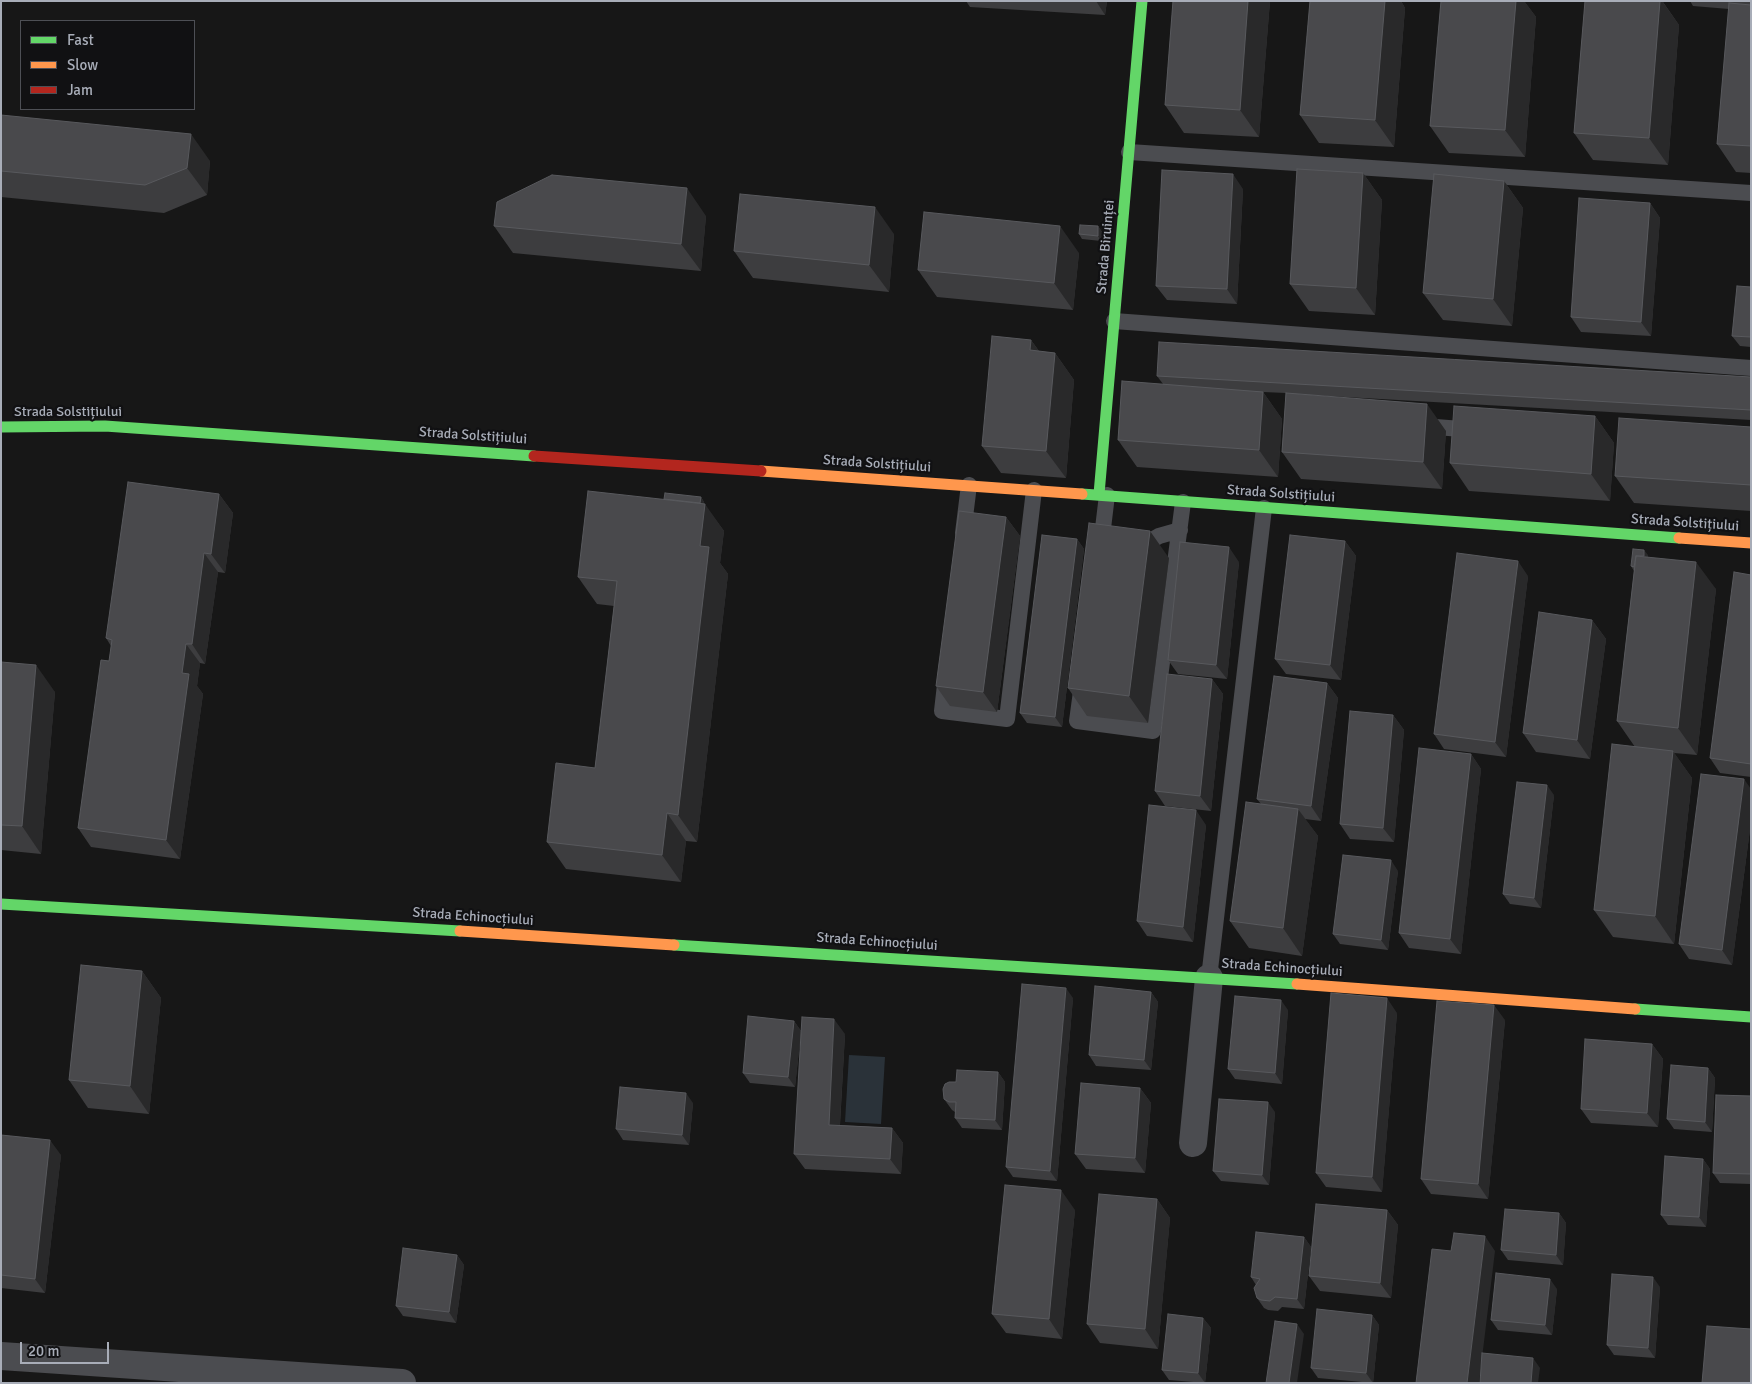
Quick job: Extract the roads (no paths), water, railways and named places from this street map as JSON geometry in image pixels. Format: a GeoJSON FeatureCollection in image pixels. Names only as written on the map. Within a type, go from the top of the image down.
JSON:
{"type":"FeatureCollection","features":[{"type":"Feature","properties":{"kind":"street","name":"Strada Biruinței"},"geometry":{"type":"LineString","coordinates":[[1103,495],[1107,403],[1142,1]]}},
{"type":"Feature","properties":{"kind":"street","name":"Strada Solstițiului"},"geometry":{"type":"LineString","coordinates":[[1,427],[105,426],[969,485],[1751,543]]}},
{"type":"Feature","properties":{"kind":"street","name":"Strada Echinocțiului"},"geometry":{"type":"LineString","coordinates":[[1,904],[1209,978],[1751,1018]]}},
{"type":"Feature","properties":{"kind":"street"},"geometry":{"type":"LineString","coordinates":[[1194,1143],[1209,978]]}},
{"type":"Feature","properties":{"kind":"street"},"geometry":{"type":"LineString","coordinates":[[1,1356],[402,1383]]}},
{"type":"Feature","properties":{"kind":"lane"},"geometry":{"type":"LineString","coordinates":[[1129,152],[1751,193]]}},
{"type":"Feature","properties":{"kind":"lane"},"geometry":{"type":"LineString","coordinates":[[1114,321],[1751,368]]}},
{"type":"Feature","properties":{"kind":"lane"},"geometry":{"type":"LineString","coordinates":[[1107,403],[1127,404]]}},
{"type":"Feature","properties":{"kind":"lane"},"geometry":{"type":"LineString","coordinates":[[1404,425],[1493,431]]}},
{"type":"Feature","properties":{"kind":"lane"},"geometry":{"type":"LineString","coordinates":[[962,544],[969,485]]}},
{"type":"Feature","properties":{"kind":"lane"},"geometry":{"type":"LineString","coordinates":[[948,662],[942,711],[1007,719],[1034,490]]}},
{"type":"Feature","properties":{"kind":"lane"},"geometry":{"type":"LineString","coordinates":[[1099,556],[1103,495]]}},
{"type":"Feature","properties":{"kind":"lane"},"geometry":{"type":"LineString","coordinates":[[1084,672],[1077,721],[1153,731],[1184,502]]}},
{"type":"Feature","properties":{"kind":"lane"},"geometry":{"type":"LineString","coordinates":[[1209,978],[1264,508]]}},
{"type":"Feature","properties":{"kind":"lane"},"geometry":{"type":"LineString","coordinates":[[1142,555],[1145,544],[1160,536],[1180,530]]}}]}
